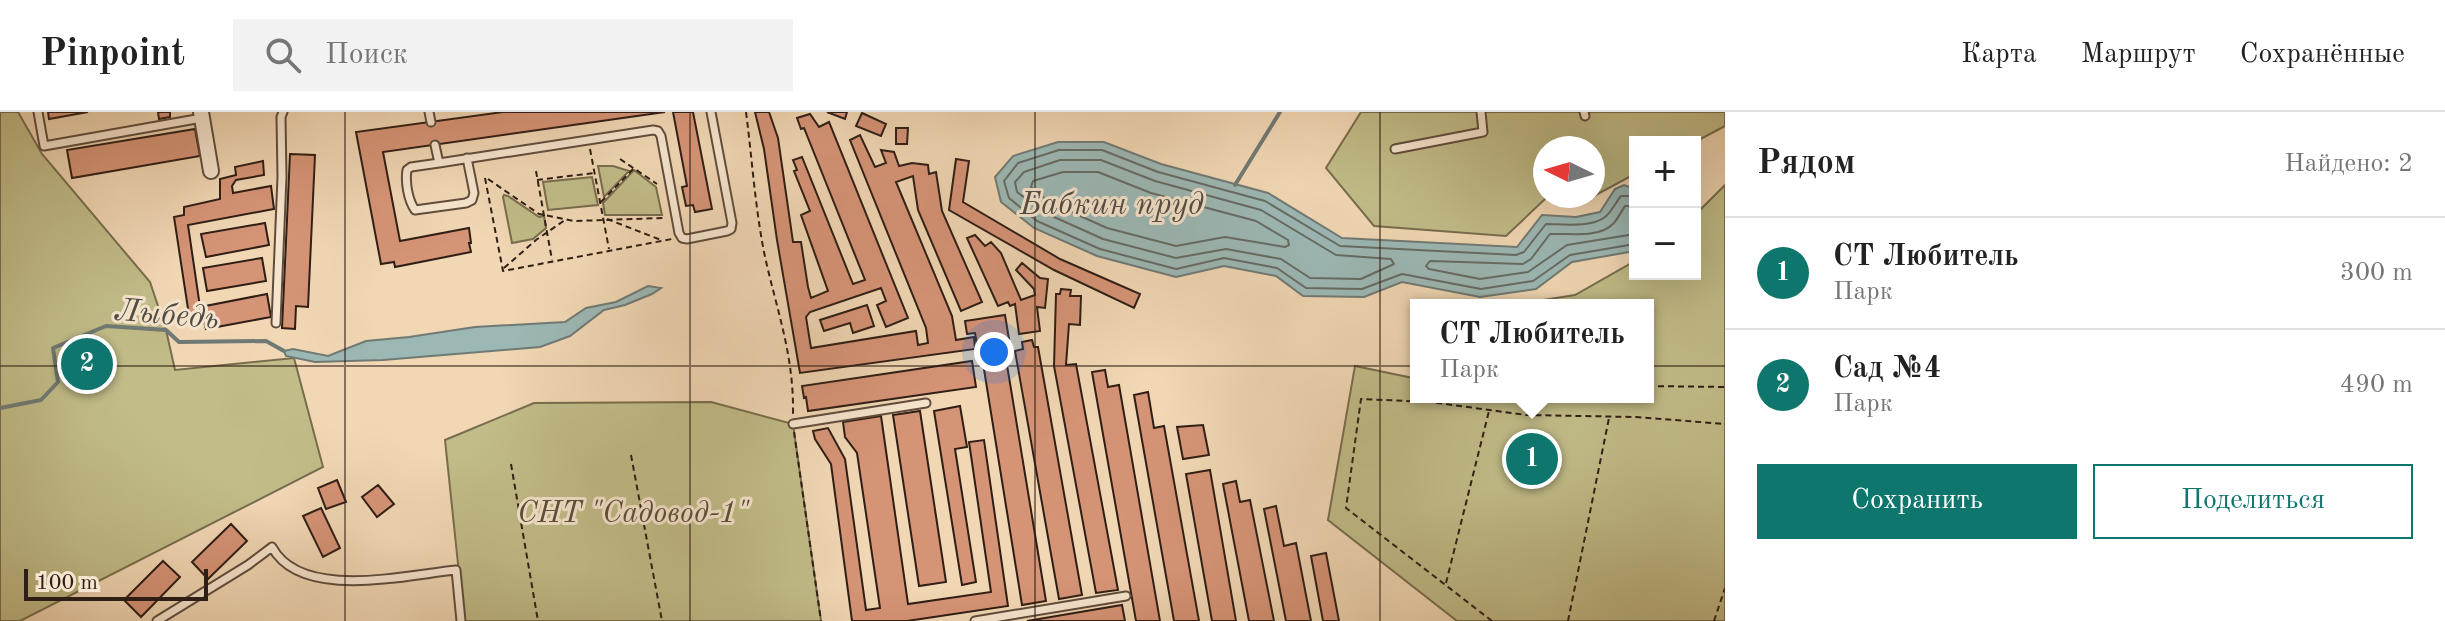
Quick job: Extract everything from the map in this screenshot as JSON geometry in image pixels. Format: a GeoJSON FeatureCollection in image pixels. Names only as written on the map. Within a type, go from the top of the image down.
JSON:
{"type":"FeatureCollection","features":[{"type":"Feature","properties":{"kind":"street"},"geometry":{"type":"LineString","coordinates":[[202,115],[211,171]]}},
{"type":"Feature","properties":{"kind":"lane"},"geometry":{"type":"LineString","coordinates":[[38,112],[44,146],[202,115]]}},
{"type":"Feature","properties":{"kind":"lane"},"geometry":{"type":"LineString","coordinates":[[276,323],[283,112]]}},
{"type":"Feature","properties":{"kind":"lane"},"geometry":{"type":"LineString","coordinates":[[429,112],[431,122]]}},
{"type":"Feature","properties":{"kind":"lane"},"geometry":{"type":"LineString","coordinates":[[467,158],[474,193],[472,200],[415,210],[408,190],[407,170],[411,167],[467,158],[589,140],[658,131],[682,237],[687,239],[731,229],[711,112]]}},
{"type":"Feature","properties":{"kind":"lane"},"geometry":{"type":"LineString","coordinates":[[1395,149],[1483,132],[1481,112]]}},
{"type":"Feature","properties":{"kind":"lane"},"geometry":{"type":"LineString","coordinates":[[435,145],[439,163]]}},
{"type":"Feature","properties":{"kind":"lane"},"geometry":{"type":"LineString","coordinates":[[793,424],[926,403]]}},
{"type":"Feature","properties":{"kind":"lane"},"geometry":{"type":"LineString","coordinates":[[157,621],[272,547],[277,557],[294,571],[316,579],[360,580],[456,570],[461,621]]}},
{"type":"Feature","properties":{"kind":"lane"},"geometry":{"type":"LineString","coordinates":[[975,621],[1126,596]]}},
{"type":"Feature","properties":{"kind":"path"},"geometry":{"type":"LineString","coordinates":[[746,112],[764,251],[794,381],[793,424],[821,621]]}},
{"type":"Feature","properties":{"kind":"path"},"geometry":{"type":"LineString","coordinates":[[589,140],[610,251]]}},
{"type":"Feature","properties":{"kind":"path"},"geometry":{"type":"LineString","coordinates":[[620,159],[657,184]]}},
{"type":"Feature","properties":{"kind":"path"},"geometry":{"type":"LineString","coordinates":[[601,203],[634,168]]}},
{"type":"Feature","properties":{"kind":"path"},"geometry":{"type":"LineString","coordinates":[[536,171],[553,262]]}},
{"type":"Feature","properties":{"kind":"path"},"geometry":{"type":"LineString","coordinates":[[537,180],[595,173]]}},
{"type":"Feature","properties":{"kind":"path"},"geometry":{"type":"LineString","coordinates":[[503,269],[485,178],[539,214],[566,219],[663,218]]}},
{"type":"Feature","properties":{"kind":"path"},"geometry":{"type":"LineString","coordinates":[[605,218],[662,241]]}},
{"type":"Feature","properties":{"kind":"path"},"geometry":{"type":"LineString","coordinates":[[503,269],[566,219]]}},
{"type":"Feature","properties":{"kind":"path"},"geometry":{"type":"LineString","coordinates":[[503,269],[682,237]]}},
{"type":"Feature","properties":{"kind":"path"},"geometry":{"type":"LineString","coordinates":[[1654,386],[1725,387]]}},
{"type":"Feature","properties":{"kind":"path"},"geometry":{"type":"LineString","coordinates":[[1410,401],[1361,399],[1346,508],[1492,621]]}},
{"type":"Feature","properties":{"kind":"path"},"geometry":{"type":"LineString","coordinates":[[1438,403],[1526,415],[1725,424]]}},
{"type":"Feature","properties":{"kind":"path"},"geometry":{"type":"LineString","coordinates":[[1446,585],[1490,410]]}},
{"type":"Feature","properties":{"kind":"path"},"geometry":{"type":"LineString","coordinates":[[1568,621],[1609,417]]}},
{"type":"Feature","properties":{"kind":"path"},"geometry":{"type":"LineString","coordinates":[[631,455],[662,621]]}},
{"type":"Feature","properties":{"kind":"path"},"geometry":{"type":"LineString","coordinates":[[511,464],[538,621]]}},
{"type":"Feature","properties":{"kind":"path"},"geometry":{"type":"LineString","coordinates":[[1714,621],[1725,588]]}},
{"type":"Feature","properties":{"kind":"green space"},"geometry":{"type":"Polygon","coordinates":[[[0,112],[18,112],[42,154],[150,282],[175,370],[294,358],[323,467],[20,621],[0,621],[0,112]]]}},
{"type":"Feature","properties":{"kind":"green space"},"geometry":{"type":"Polygon","coordinates":[[[1361,112],[1725,112],[1725,126],[1701,139],[1701,136],[1629,136],[1629,177],[1605,190],[1605,136],[1533,136],[1533,208],[1536,208],[1506,236],[1374,226],[1326,168],[1361,112]]]}},
{"type":"Feature","properties":{"kind":"green space"},"geometry":{"type":"Polygon","coordinates":[[[598,166],[629,171],[604,197],[598,166]]]}},
{"type":"Feature","properties":{"kind":"green space"},"geometry":{"type":"Polygon","coordinates":[[[634,170],[656,187],[662,215],[605,215],[603,203],[634,170]]]}},
{"type":"Feature","properties":{"kind":"green space"},"geometry":{"type":"Polygon","coordinates":[[[592,177],[598,205],[548,210],[543,182],[592,177]]]}},
{"type":"Feature","properties":{"kind":"green space"},"geometry":{"type":"Polygon","coordinates":[[[1725,185],[1725,621],[1457,621],[1328,520],[1355,366],[1410,377],[1410,403],[1654,403],[1654,299],[1549,299],[1575,295],[1629,264],[1629,280],[1701,280],[1701,209],[1725,185]]]}},
{"type":"Feature","properties":{"kind":"green space"},"geometry":{"type":"Polygon","coordinates":[[[504,195],[539,217],[544,216],[546,228],[533,239],[512,243],[504,195]]]}},
{"type":"Feature","properties":{"kind":"green space","name":"СНТ \"Садовод-1\""},"geometry":{"type":"Polygon","coordinates":[[[711,402],[793,424],[821,621],[464,621],[445,440],[534,403],[711,402]]]}},
{"type":"Feature","properties":{"kind":"water","name":"Бабкин пруд"},"geometry":{"type":"Polygon","coordinates":[[[1058,142],[1104,142],[1161,164],[1268,193],[1342,238],[1517,247],[1542,215],[1576,217],[1600,212],[1615,189],[1624,185],[1629,187],[1629,252],[1572,262],[1536,289],[1480,297],[1402,282],[1364,297],[1303,296],[1276,276],[1224,266],[1176,277],[1097,256],[1034,228],[1001,202],[995,177],[1013,156],[1058,142]]]}},
{"type":"Feature","properties":{"kind":"water"},"geometry":{"type":"Polygon","coordinates":[[[648,286],[661,288],[625,305],[604,310],[570,336],[540,347],[383,360],[315,362],[286,356],[284,351],[293,349],[328,356],[366,341],[475,327],[565,322],[586,308],[616,302],[648,286]]]}},
{"type":"Feature","properties":{"kind":"building"},"geometry":{"type":"Polygon","coordinates":[[[48,112],[88,112],[49,119],[48,112]]]}},
{"type":"Feature","properties":{"kind":"building"},"geometry":{"type":"Polygon","coordinates":[[[158,112],[170,112],[170,117],[159,119],[158,112]]]}},
{"type":"Feature","properties":{"kind":"building"},"geometry":{"type":"Polygon","coordinates":[[[503,112],[665,112],[383,152],[400,241],[469,228],[471,252],[395,267],[394,262],[381,264],[356,132],[503,112]]]}},
{"type":"Feature","properties":{"kind":"building"},"geometry":{"type":"Polygon","coordinates":[[[673,112],[693,112],[712,209],[695,212],[693,205],[686,206],[682,187],[687,186],[673,112]]]}},
{"type":"Feature","properties":{"kind":"building"},"geometry":{"type":"Polygon","coordinates":[[[755,112],[769,112],[778,138],[793,242],[801,242],[811,298],[828,291],[801,215],[810,211],[794,171],[797,170],[793,160],[802,157],[853,284],[865,280],[804,128],[801,129],[797,118],[810,114],[819,127],[829,122],[908,318],[886,327],[877,305],[886,301],[881,288],[810,312],[806,317],[811,348],[916,331],[918,345],[928,343],[926,328],[850,140],[860,135],[875,167],[886,163],[881,150],[894,152],[899,166],[912,163],[928,165],[929,174],[936,172],[942,211],[982,302],[961,311],[918,210],[913,176],[896,182],[952,316],[956,340],[974,337],[975,349],[800,373],[764,149],[755,112]]]}},
{"type":"Feature","properties":{"kind":"building"},"geometry":{"type":"Polygon","coordinates":[[[827,112],[847,112],[845,119],[827,112]]]}},
{"type":"Feature","properties":{"kind":"building"},"geometry":{"type":"Polygon","coordinates":[[[862,113],[886,124],[881,136],[856,126],[862,113]]]}},
{"type":"Feature","properties":{"kind":"building"},"geometry":{"type":"Polygon","coordinates":[[[896,128],[908,128],[907,144],[896,144],[896,128]]]}},
{"type":"Feature","properties":{"kind":"building"},"geometry":{"type":"Polygon","coordinates":[[[195,129],[200,156],[72,178],[67,150],[195,129]]]}},
{"type":"Feature","properties":{"kind":"building"},"geometry":{"type":"Polygon","coordinates":[[[290,154],[315,155],[308,307],[296,306],[295,329],[282,328],[290,154]]]}},
{"type":"Feature","properties":{"kind":"building"},"geometry":{"type":"Polygon","coordinates":[[[956,159],[969,161],[963,202],[1060,259],[1140,294],[1134,308],[1054,270],[949,210],[956,159]]]}},
{"type":"Feature","properties":{"kind":"building"},"geometry":{"type":"Polygon","coordinates":[[[263,161],[264,175],[236,180],[232,186],[233,193],[271,186],[274,209],[188,225],[200,307],[267,294],[271,317],[206,329],[203,318],[190,322],[174,217],[184,215],[184,207],[220,199],[220,179],[236,175],[235,167],[263,161]]]}},
{"type":"Feature","properties":{"kind":"building"},"geometry":{"type":"Polygon","coordinates":[[[265,223],[269,245],[206,257],[201,234],[265,223]]]}},
{"type":"Feature","properties":{"kind":"building"},"geometry":{"type":"Polygon","coordinates":[[[975,235],[985,246],[991,242],[1001,253],[1021,300],[1035,295],[1034,289],[1016,270],[1022,263],[1040,278],[1048,279],[1045,308],[1037,307],[1040,331],[1019,334],[1015,304],[1010,306],[1008,302],[998,306],[967,238],[975,235]]]}},
{"type":"Feature","properties":{"kind":"building"},"geometry":{"type":"Polygon","coordinates":[[[262,258],[266,281],[207,291],[203,268],[262,258]]]}},
{"type":"Feature","properties":{"kind":"building"},"geometry":{"type":"Polygon","coordinates":[[[1061,289],[1071,290],[1070,296],[1081,296],[1080,325],[1069,324],[1066,365],[1076,364],[1118,590],[1096,593],[1054,366],[1056,294],[1060,294],[1061,289]]]}},
{"type":"Feature","properties":{"kind":"building"},"geometry":{"type":"Polygon","coordinates":[[[867,305],[874,326],[853,333],[850,323],[824,331],[820,320],[867,305]]]}},
{"type":"Feature","properties":{"kind":"building"},"geometry":{"type":"Polygon","coordinates":[[[1005,315],[1009,339],[977,344],[975,333],[967,334],[965,321],[1005,315]]]}},
{"type":"Feature","properties":{"kind":"building"},"geometry":{"type":"Polygon","coordinates":[[[1032,340],[1034,347],[1038,347],[1082,595],[1059,599],[1015,351],[1023,349],[1022,342],[1032,340]]]}},
{"type":"Feature","properties":{"kind":"building"},"geometry":{"type":"Polygon","coordinates":[[[1005,353],[1046,601],[1022,605],[982,357],[1005,353]]]}},
{"type":"Feature","properties":{"kind":"building"},"geometry":{"type":"Polygon","coordinates":[[[972,361],[976,387],[808,411],[804,398],[802,386],[972,361]]]}},
{"type":"Feature","properties":{"kind":"building"},"geometry":{"type":"Polygon","coordinates":[[[1105,370],[1108,387],[1119,385],[1160,621],[1136,621],[1092,372],[1105,370]]]}},
{"type":"Feature","properties":{"kind":"building"},"geometry":{"type":"Polygon","coordinates":[[[1148,392],[1154,428],[1164,426],[1199,621],[1174,621],[1134,395],[1148,392]]]}},
{"type":"Feature","properties":{"kind":"building"},"geometry":{"type":"Polygon","coordinates":[[[960,406],[967,447],[955,449],[976,582],[962,585],[934,411],[960,406]]]}},
{"type":"Feature","properties":{"kind":"building"},"geometry":{"type":"Polygon","coordinates":[[[920,411],[946,582],[919,586],[893,415],[920,411]]]}},
{"type":"Feature","properties":{"kind":"building"},"geometry":{"type":"Polygon","coordinates":[[[881,416],[908,604],[991,592],[969,442],[984,440],[1008,606],[907,621],[852,621],[831,464],[813,431],[828,428],[845,459],[866,610],[880,608],[857,453],[845,437],[843,422],[881,416]]]}},
{"type":"Feature","properties":{"kind":"building"},"geometry":{"type":"Polygon","coordinates":[[[1203,425],[1209,455],[1183,459],[1177,427],[1203,425]]]}},
{"type":"Feature","properties":{"kind":"building"},"geometry":{"type":"Polygon","coordinates":[[[1210,470],[1236,621],[1212,621],[1186,474],[1210,470]]]}},
{"type":"Feature","properties":{"kind":"building"},"geometry":{"type":"Polygon","coordinates":[[[337,480],[346,502],[326,509],[318,488],[337,480]]]}},
{"type":"Feature","properties":{"kind":"building"},"geometry":{"type":"Polygon","coordinates":[[[1236,481],[1240,502],[1250,500],[1274,621],[1249,621],[1223,484],[1236,481]]]}},
{"type":"Feature","properties":{"kind":"building"},"geometry":{"type":"Polygon","coordinates":[[[378,485],[394,504],[377,517],[362,497],[378,485]]]}},
{"type":"Feature","properties":{"kind":"building"},"geometry":{"type":"Polygon","coordinates":[[[1276,506],[1284,546],[1296,543],[1311,621],[1286,621],[1264,509],[1276,506]]]}},
{"type":"Feature","properties":{"kind":"building"},"geometry":{"type":"Polygon","coordinates":[[[321,508],[340,548],[323,557],[303,516],[321,508]]]}},
{"type":"Feature","properties":{"kind":"building"},"geometry":{"type":"Polygon","coordinates":[[[231,524],[247,541],[208,579],[192,562],[231,524]]]}},
{"type":"Feature","properties":{"kind":"building"},"geometry":{"type":"Polygon","coordinates":[[[1326,553],[1339,621],[1323,621],[1311,556],[1326,553]]]}},
{"type":"Feature","properties":{"kind":"building"},"geometry":{"type":"Polygon","coordinates":[[[163,561],[180,577],[141,617],[124,600],[163,561]]]}},
{"type":"Feature","properties":{"kind":"building"},"geometry":{"type":"Polygon","coordinates":[[[1122,605],[1125,621],[1027,621],[1122,605]]]}},
{"type":"Feature","properties":{"kind":"waterway"},"geometry":{"type":"LineString","coordinates":[[1235,185],[1280,112]]}},
{"type":"Feature","properties":{"kind":"waterway","name":"Лыбедь"},"geometry":{"type":"LineString","coordinates":[[0,408],[41,400],[58,382],[53,348],[106,326],[166,330],[179,342],[266,341],[284,351]]}},
{"type":"Feature","properties":{"kind":"place","name":"Сад №4"},"geometry":{"type":"Point","coordinates":[87,364]}},
{"type":"Feature","properties":{"kind":"place","name":"СТ Любитель"},"geometry":{"type":"Point","coordinates":[1532,459]}}]}
